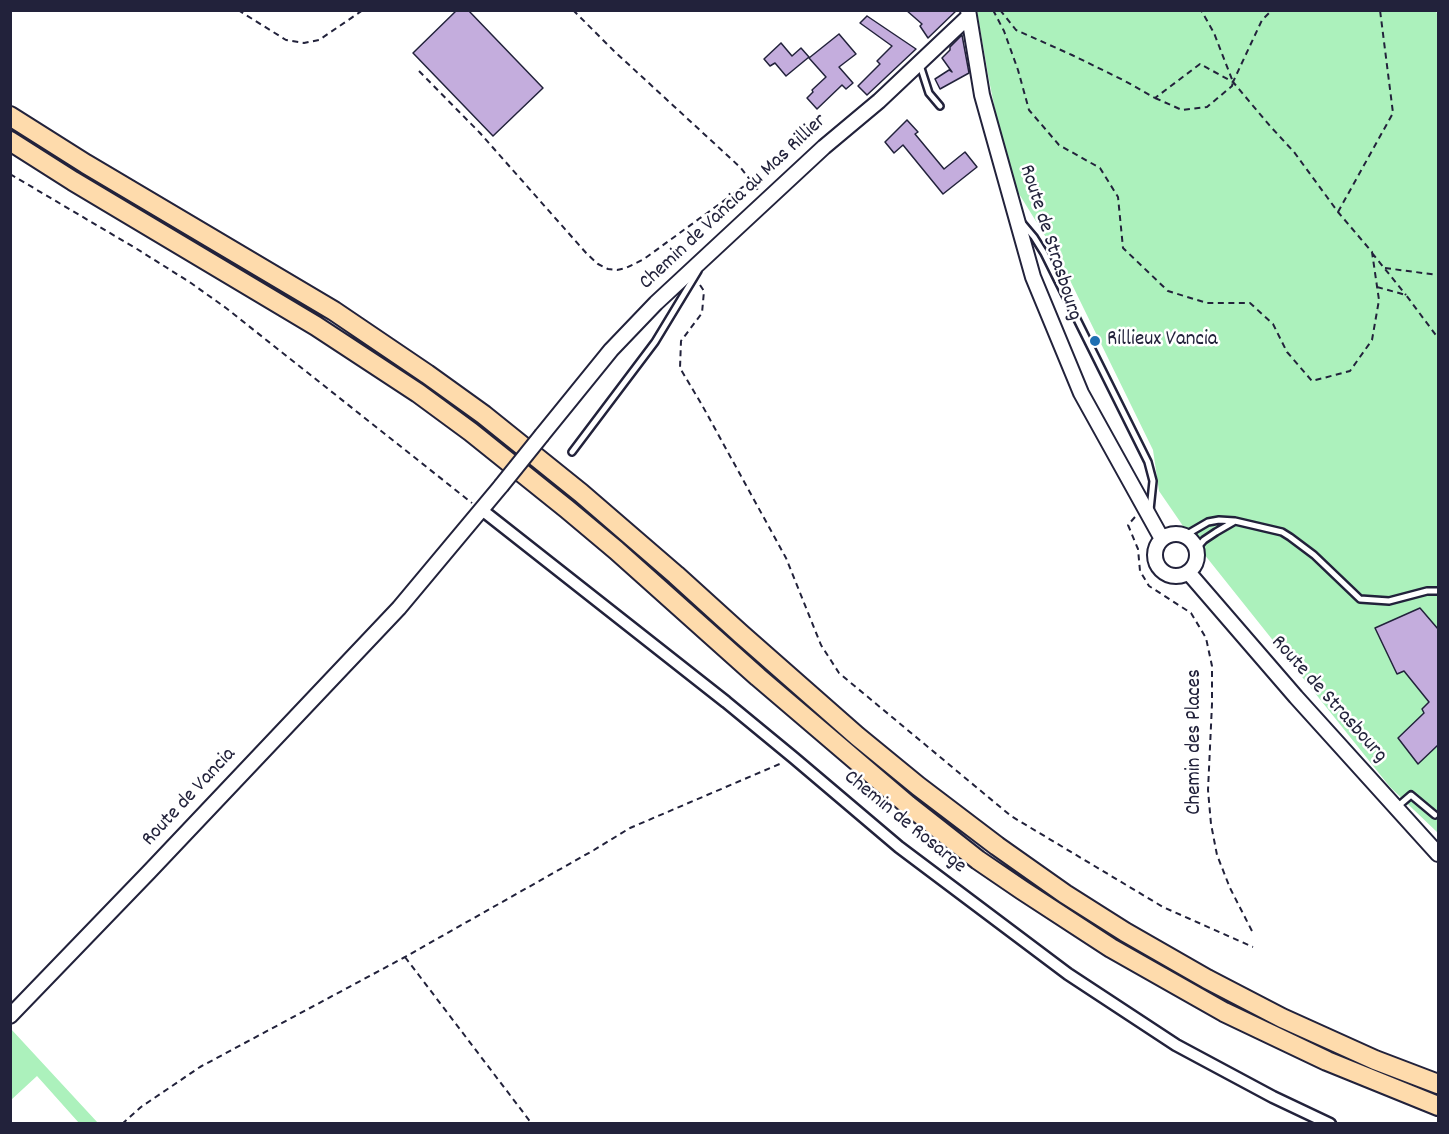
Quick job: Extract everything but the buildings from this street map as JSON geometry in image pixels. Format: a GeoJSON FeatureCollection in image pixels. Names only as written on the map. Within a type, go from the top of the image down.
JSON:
{"type":"FeatureCollection","features":[{"type":"Feature","properties":{"kind":"highway"},"geometry":{"type":"LineString","coordinates":[[10,116],[86,164],[334,311],[484,415],[580,493],[857,736],[918,786],[1065,894],[1207,979],[1292,1022],[1375,1060],[1436,1083]]}},
{"type":"Feature","properties":{"kind":"highway"},"geometry":{"type":"LineString","coordinates":[[10,141],[316,326],[418,393],[471,432],[616,550],[758,677],[908,805],[978,860],[1022,890],[1111,948],[1224,1012],[1327,1061],[1438,1106]]}},
{"type":"Feature","properties":{"kind":"street","name":"Chemin de Vancia au Mas Rillier"},"geometry":{"type":"LineString","coordinates":[[482,510],[611,350],[656,303],[824,147],[879,101],[969,13]]}},
{"type":"Feature","properties":{"kind":"street","name":"Route de Strasbourg"},"geometry":{"type":"LineString","coordinates":[[969,13],[982,95],[1033,277],[1081,393],[1162,539]]}},
{"type":"Feature","properties":{"kind":"street","name":"Route de Vancia"},"geometry":{"type":"LineString","coordinates":[[10,1016],[399,608],[482,510]]}},
{"type":"Feature","properties":{"kind":"street","name":"Chemin de Rosarge"},"geometry":{"type":"LineString","coordinates":[[482,510],[794,758],[899,847],[1068,974],[1176,1045],[1273,1097],[1330,1124]]}},
{"type":"Feature","properties":{"kind":"street"},"geometry":{"type":"LineString","coordinates":[[1174,534],[1184,536],[1192,542],[1196,549],[1196,562],[1182,576],[1168,575],[1157,565],[1155,552],[1162,539],[1174,534]]}},
{"type":"Feature","properties":{"kind":"street","name":"Route de Strasbourg"},"geometry":{"type":"LineString","coordinates":[[1188,572],[1296,697],[1438,854]]}},
{"type":"Feature","properties":{"kind":"street"},"geometry":{"type":"LineString","coordinates":[[1421,835],[1438,844]]}},
{"type":"Feature","properties":{"kind":"lane"},"geometry":{"type":"LineString","coordinates":[[920,63],[929,93],[940,106]]}},
{"type":"Feature","properties":{"kind":"lane"},"geometry":{"type":"LineString","coordinates":[[1014,213],[1044,253],[1140,444],[1153,481],[1146,509]]}},
{"type":"Feature","properties":{"kind":"lane"},"geometry":{"type":"LineString","coordinates":[[572,452],[655,342],[705,256]]}},
{"type":"Feature","properties":{"kind":"lane"},"geometry":{"type":"LineString","coordinates":[[1184,536],[1208,522],[1219,519],[1235,521],[1274,530],[1290,537],[1314,555],[1360,600],[1389,601],[1427,591],[1438,591]]}},
{"type":"Feature","properties":{"kind":"lane"},"geometry":{"type":"LineString","coordinates":[[1196,549],[1204,540],[1235,521]]}},
{"type":"Feature","properties":{"kind":"lane"},"geometry":{"type":"LineString","coordinates":[[1396,808],[1411,795],[1435,815]]}},
{"type":"Feature","properties":{"kind":"path"},"geometry":{"type":"LineString","coordinates":[[238,10],[286,40],[304,44],[319,40],[363,10]]}},
{"type":"Feature","properties":{"kind":"path"},"geometry":{"type":"LineString","coordinates":[[573,10],[741,168],[766,200]]}},
{"type":"Feature","properties":{"kind":"path"},"geometry":{"type":"LineString","coordinates":[[993,10],[1004,31],[1029,110],[1059,145],[1100,168],[1118,196],[1124,248],[1168,291],[1207,303],[1250,303],[1273,324],[1287,352],[1312,381],[1350,371],[1372,340],[1379,300],[1372,252]]}},
{"type":"Feature","properties":{"kind":"path"},"geometry":{"type":"LineString","coordinates":[[1000,10],[1017,30],[1182,110],[1208,107],[1232,86],[1262,20],[1272,10]]}},
{"type":"Feature","properties":{"kind":"path"},"geometry":{"type":"LineString","coordinates":[[1201,10],[1214,33],[1233,82],[1294,152],[1338,212],[1438,338]]}},
{"type":"Feature","properties":{"kind":"path"},"geometry":{"type":"LineString","coordinates":[[1338,212],[1393,113],[1380,10]]}},
{"type":"Feature","properties":{"kind":"path"},"geometry":{"type":"LineString","coordinates":[[1155,98],[1200,64],[1233,82]]}},
{"type":"Feature","properties":{"kind":"path"},"geometry":{"type":"LineString","coordinates":[[419,71],[480,133],[587,254],[597,264],[608,269],[626,268],[644,259],[751,181]]}},
{"type":"Feature","properties":{"kind":"path"},"geometry":{"type":"LineString","coordinates":[[10,174],[191,283],[226,308],[482,510]]}},
{"type":"Feature","properties":{"kind":"path"},"geometry":{"type":"LineString","coordinates":[[1384,268],[1438,275]]}},
{"type":"Feature","properties":{"kind":"path"},"geometry":{"type":"LineString","coordinates":[[694,278],[704,291],[702,313],[681,341],[680,368],[786,558],[821,645],[839,673],[1011,816],[1163,907],[1253,947]]}},
{"type":"Feature","properties":{"kind":"path"},"geometry":{"type":"LineString","coordinates":[[1377,287],[1406,295]]}},
{"type":"Feature","properties":{"kind":"path","name":"Chemin des Places"},"geometry":{"type":"LineString","coordinates":[[1146,509],[1128,525],[1138,549],[1140,571],[1149,586],[1191,613],[1206,638],[1212,666],[1208,789],[1211,824],[1217,855],[1230,888],[1254,935]]}},
{"type":"Feature","properties":{"kind":"path"},"geometry":{"type":"LineString","coordinates":[[122,1124],[141,1107],[200,1067],[405,957],[630,828],[794,758]]}},
{"type":"Feature","properties":{"kind":"path"},"geometry":{"type":"LineString","coordinates":[[405,957],[532,1124]]}},
{"type":"Feature","properties":{"kind":"green space"},"geometry":{"type":"Polygon","coordinates":[[[977,11],[1436,11],[1438,17],[1438,833],[1390,787],[1192,539],[1159,491],[1153,450],[1060,260],[1016,189],[1005,159],[977,11]]]}},
{"type":"Feature","properties":{"kind":"green space"},"geometry":{"type":"Polygon","coordinates":[[[11,1029],[98,1123],[79,1123],[37,1076],[11,1100],[11,1029]]]}},
{"type":"Feature","properties":{"kind":"place","name":"Rillieux Vancia"},"geometry":{"type":"Point","coordinates":[1095,341]}}]}
